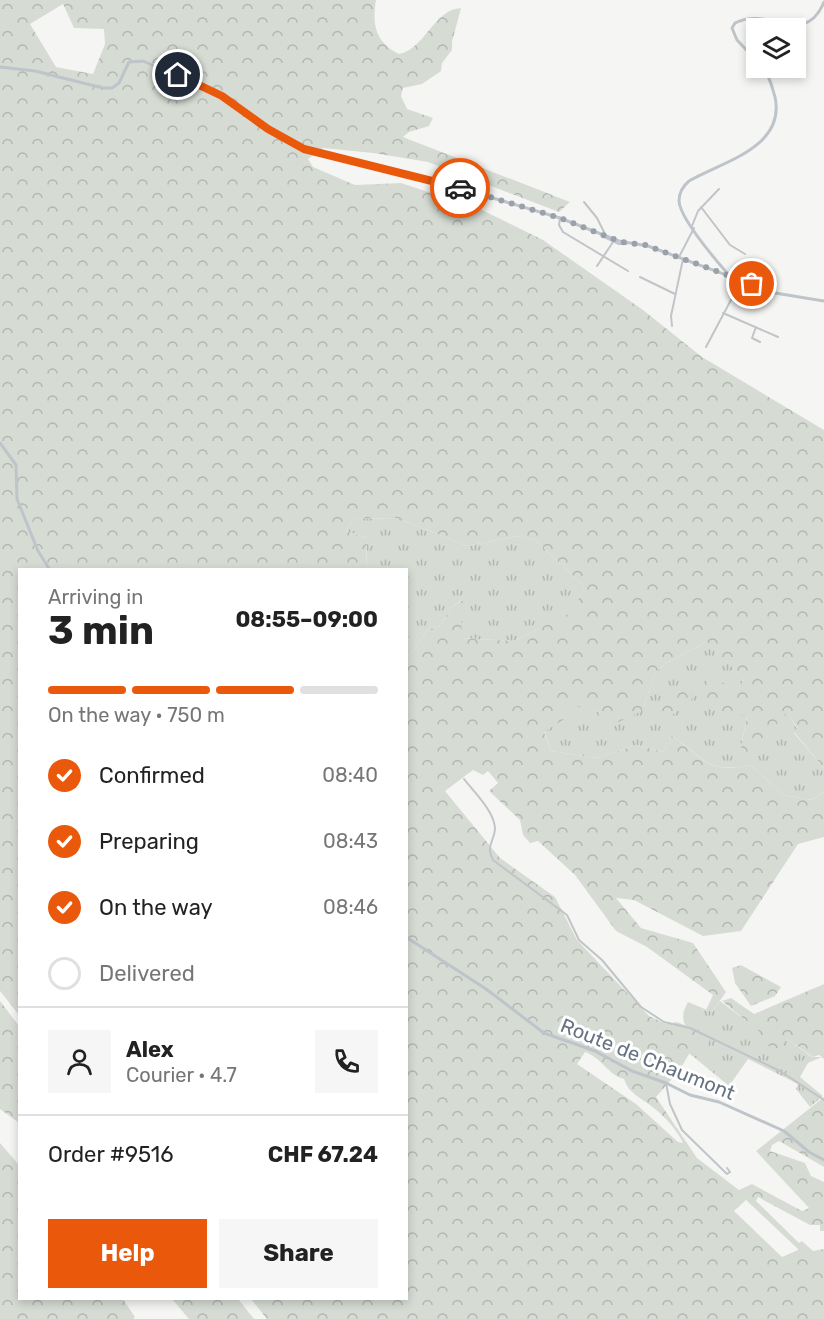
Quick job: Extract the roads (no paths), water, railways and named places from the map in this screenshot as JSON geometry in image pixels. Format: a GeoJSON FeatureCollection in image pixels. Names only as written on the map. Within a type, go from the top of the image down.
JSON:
{"type":"FeatureCollection","features":[{"type":"Feature","properties":{"kind":"street"},"geometry":{"type":"LineString","coordinates":[[806,24],[819,14],[824,2]]}},
{"type":"Feature","properties":{"kind":"street"},"geometry":{"type":"LineString","coordinates":[[746,19],[735,22],[732,28],[735,36],[746,49]]}},
{"type":"Feature","properties":{"kind":"street"},"geometry":{"type":"LineString","coordinates":[[0,67],[32,70],[108,88],[119,83],[129,62],[143,61],[222,96],[268,129],[304,149],[446,183],[560,218],[629,243]]}},
{"type":"Feature","properties":{"kind":"street"},"geometry":{"type":"LineString","coordinates":[[728,274],[693,227],[679,202],[684,185],[745,155],[774,122],[776,105],[769,78]]}},
{"type":"Feature","properties":{"kind":"street"},"geometry":{"type":"LineString","coordinates":[[672,326],[681,258],[701,207],[719,189]]}},
{"type":"Feature","properties":{"kind":"street"},"geometry":{"type":"LineString","coordinates":[[584,202],[597,218],[606,236]]}},
{"type":"Feature","properties":{"kind":"street"},"geometry":{"type":"LineString","coordinates":[[701,207],[730,245],[745,254]]}},
{"type":"Feature","properties":{"kind":"street"},"geometry":{"type":"LineString","coordinates":[[560,218],[559,225],[563,232],[628,271]]}},
{"type":"Feature","properties":{"kind":"street"},"geometry":{"type":"LineString","coordinates":[[600,233],[613,242],[645,245],[789,296],[824,301]]}},
{"type":"Feature","properties":{"kind":"street"},"geometry":{"type":"LineString","coordinates":[[597,266],[613,242]]}},
{"type":"Feature","properties":{"kind":"street"},"geometry":{"type":"LineString","coordinates":[[717,270],[721,265]]}},
{"type":"Feature","properties":{"kind":"street"},"geometry":{"type":"LineString","coordinates":[[640,277],[675,294]]}},
{"type":"Feature","properties":{"kind":"street"},"geometry":{"type":"LineString","coordinates":[[706,347],[732,298],[749,291],[752,284]]}},
{"type":"Feature","properties":{"kind":"street"},"geometry":{"type":"LineString","coordinates":[[723,313],[778,337]]}},
{"type":"Feature","properties":{"kind":"street"},"geometry":{"type":"LineString","coordinates":[[756,327],[752,338],[760,342]]}},
{"type":"Feature","properties":{"kind":"street"},"geometry":{"type":"LineString","coordinates":[[0,443],[14,461],[17,499],[38,551],[49,568]]}},
{"type":"Feature","properties":{"kind":"street"},"geometry":{"type":"LineString","coordinates":[[464,779],[493,820],[495,830],[489,849],[493,860],[567,915],[579,940],[602,960],[641,1007],[664,1022],[690,1028],[780,1071],[824,1100]]}},
{"type":"Feature","properties":{"kind":"street","name":"Route de Chaumont"},"geometry":{"type":"LineString","coordinates":[[408,938],[486,989],[544,1033],[595,1051],[632,1071],[687,1093],[719,1102],[783,1131],[824,1160]]}},
{"type":"Feature","properties":{"kind":"street"},"geometry":{"type":"LineString","coordinates":[[666,1083],[670,1104],[682,1130],[727,1174],[730,1172],[727,1168]]}}]}
